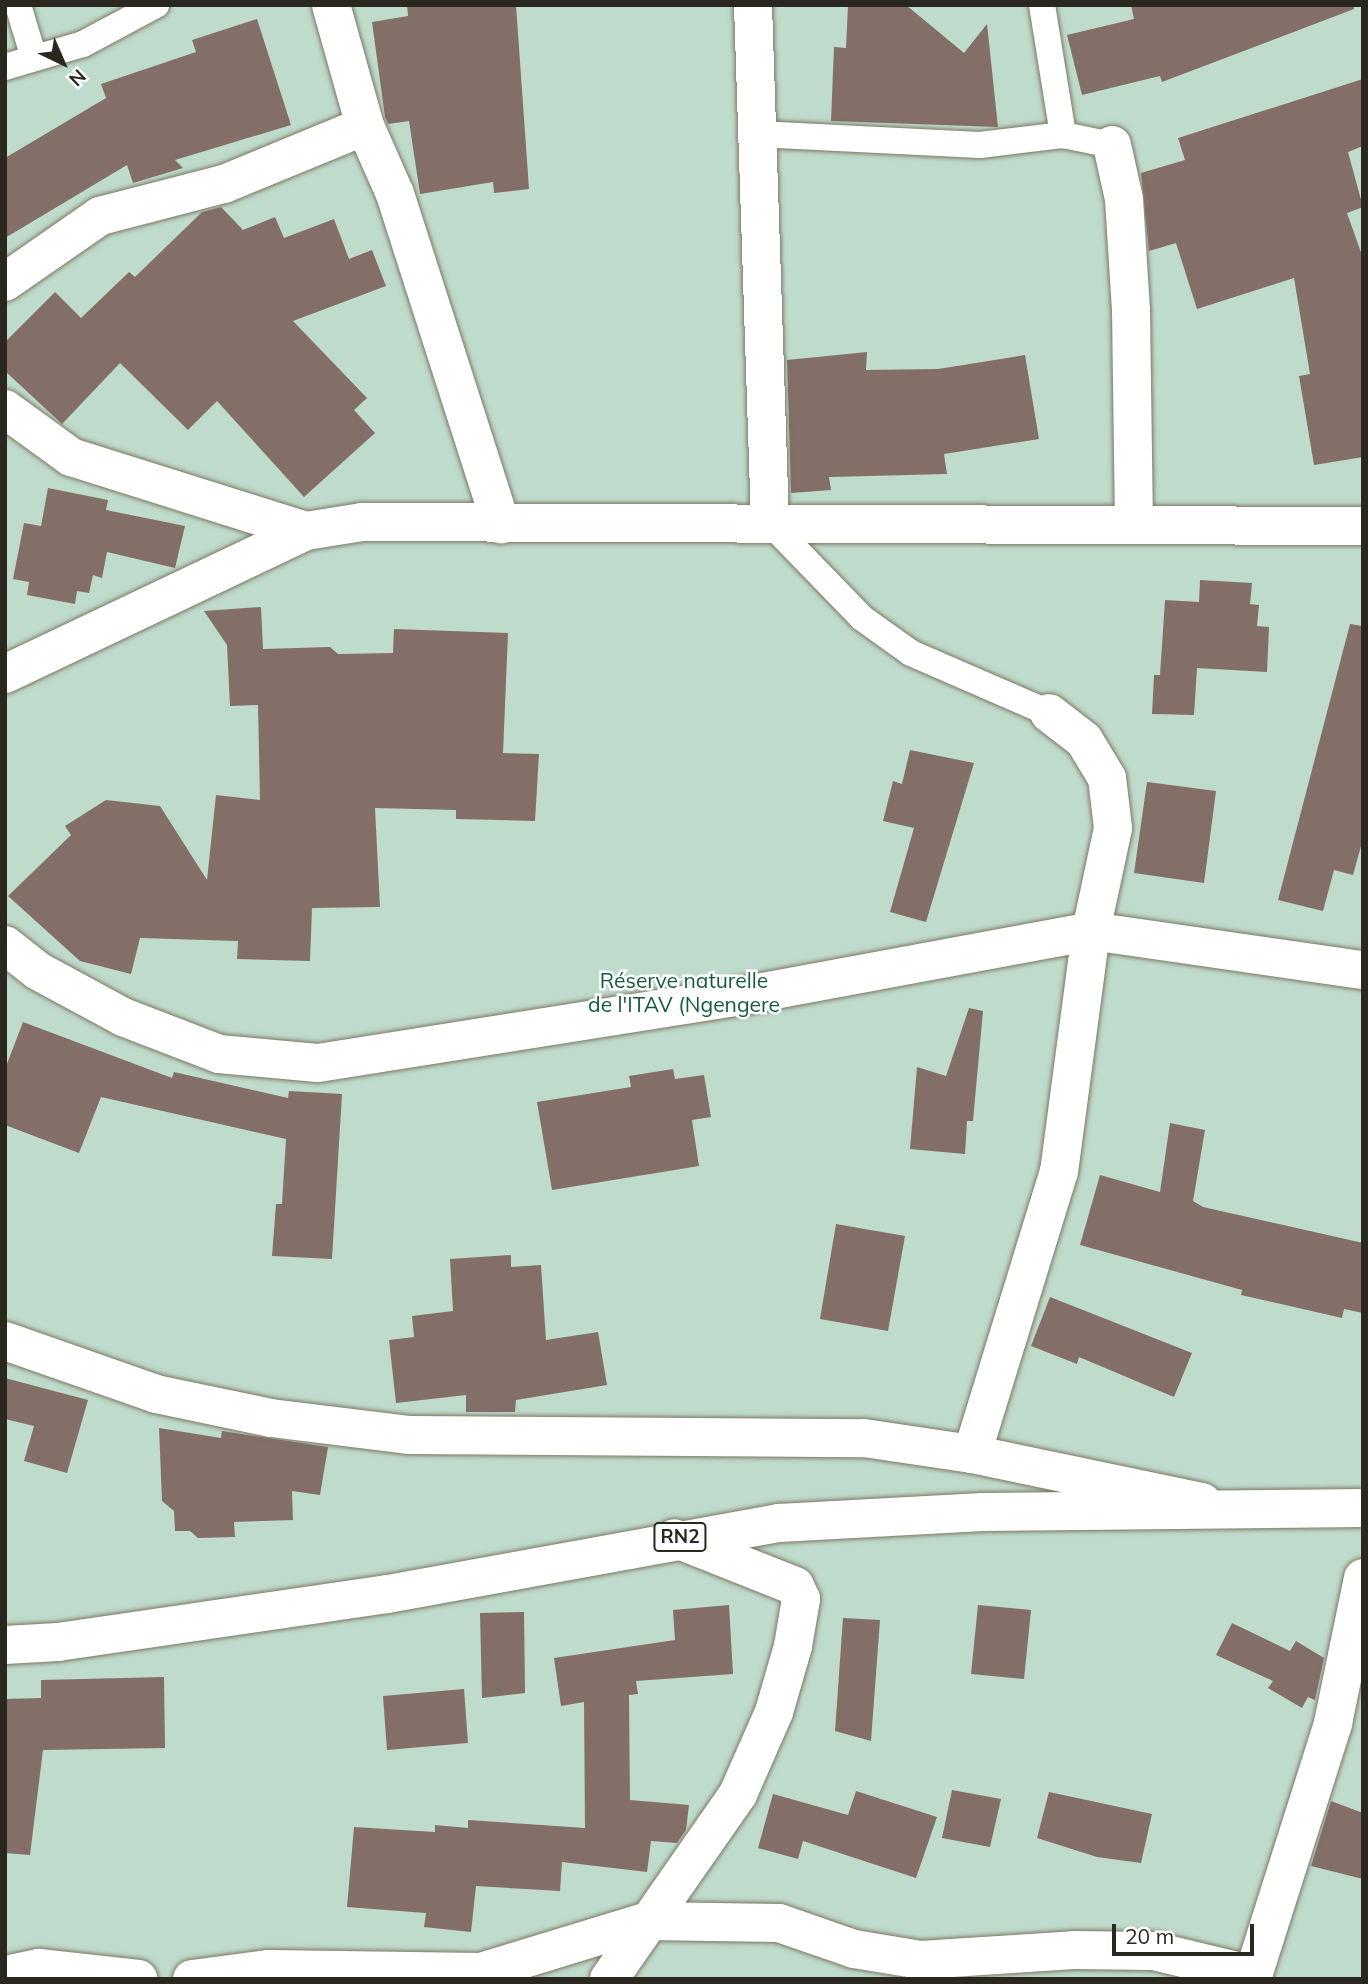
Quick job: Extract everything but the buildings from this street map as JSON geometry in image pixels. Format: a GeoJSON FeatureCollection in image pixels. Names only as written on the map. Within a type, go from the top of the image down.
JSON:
{"type":"FeatureCollection","features":[{"type":"Feature","properties":{"kind":"main road"},"geometry":{"type":"LineString","coordinates":[[331,5],[365,126],[395,194],[501,524]]}},
{"type":"Feature","properties":{"kind":"main road"},"geometry":{"type":"LineString","coordinates":[[753,5],[770,523]]}},
{"type":"Feature","properties":{"kind":"main road"},"geometry":{"type":"LineString","coordinates":[[5,282],[100,216],[224,184],[365,126]]}},
{"type":"Feature","properties":{"kind":"main road"},"geometry":{"type":"LineString","coordinates":[[1112,145],[1124,199],[1131,311],[1134,524]]}},
{"type":"Feature","properties":{"kind":"main road"},"geometry":{"type":"LineString","coordinates":[[5,410],[71,457],[306,531]]}},
{"type":"Feature","properties":{"kind":"main road"},"geometry":{"type":"LineString","coordinates":[[5,674],[306,531],[362,522],[1363,526]]}},
{"type":"Feature","properties":{"kind":"main road"},"geometry":{"type":"LineString","coordinates":[[972,1454],[1059,1171],[1091,931],[1114,828],[1107,778],[1084,740],[1049,713]]}},
{"type":"Feature","properties":{"kind":"main road"},"geometry":{"type":"LineString","coordinates":[[5,944],[38,971],[123,1017],[219,1054],[318,1063],[747,995],[1091,931],[1363,970]]}},
{"type":"Feature","properties":{"kind":"main road"},"geometry":{"type":"LineString","coordinates":[[6,1342],[156,1394],[271,1418],[397,1433],[864,1438],[972,1454],[1248,1511]]}},
{"type":"Feature","properties":{"kind":"main road","name":"RN2"},"geometry":{"type":"LineString","coordinates":[[5,1645],[58,1642],[388,1594],[674,1538],[779,1523],[983,1512],[1363,1508]]}},
{"type":"Feature","properties":{"kind":"main road"},"geometry":{"type":"LineString","coordinates":[[609,1979],[738,1794],[774,1712],[793,1646],[801,1599],[795,1586],[674,1538]]}},
{"type":"Feature","properties":{"kind":"main road"},"geometry":{"type":"LineString","coordinates":[[192,1979],[269,1969],[481,1972],[648,1921],[779,1923],[855,1949],[921,1959],[1073,1950],[1154,1951],[1253,1977],[1333,1723],[1363,1578]]}},
{"type":"Feature","properties":{"kind":"main road"},"geometry":{"type":"LineString","coordinates":[[27,1974],[138,1979]]}},
{"type":"Feature","properties":{"kind":"lane"},"geometry":{"type":"LineString","coordinates":[[18,5],[34,58]]}},
{"type":"Feature","properties":{"kind":"lane"},"geometry":{"type":"LineString","coordinates":[[5,67],[118,29],[156,5]]}},
{"type":"Feature","properties":{"kind":"lane"},"geometry":{"type":"LineString","coordinates":[[1042,5],[1063,135]]}},
{"type":"Feature","properties":{"kind":"lane"},"geometry":{"type":"LineString","coordinates":[[757,134],[980,145],[1063,135],[1112,145]]}},
{"type":"Feature","properties":{"kind":"lane"},"geometry":{"type":"LineString","coordinates":[[770,523],[862,618],[911,653],[1049,713]]}},
{"type":"Feature","properties":{"kind":"green space","name":"Réserve naturelle de l'ITAV (Ngengere"},"geometry":{"type":"Polygon","coordinates":[[[5,5],[1363,5],[1363,1979],[5,1979],[5,5]]]}}]}
